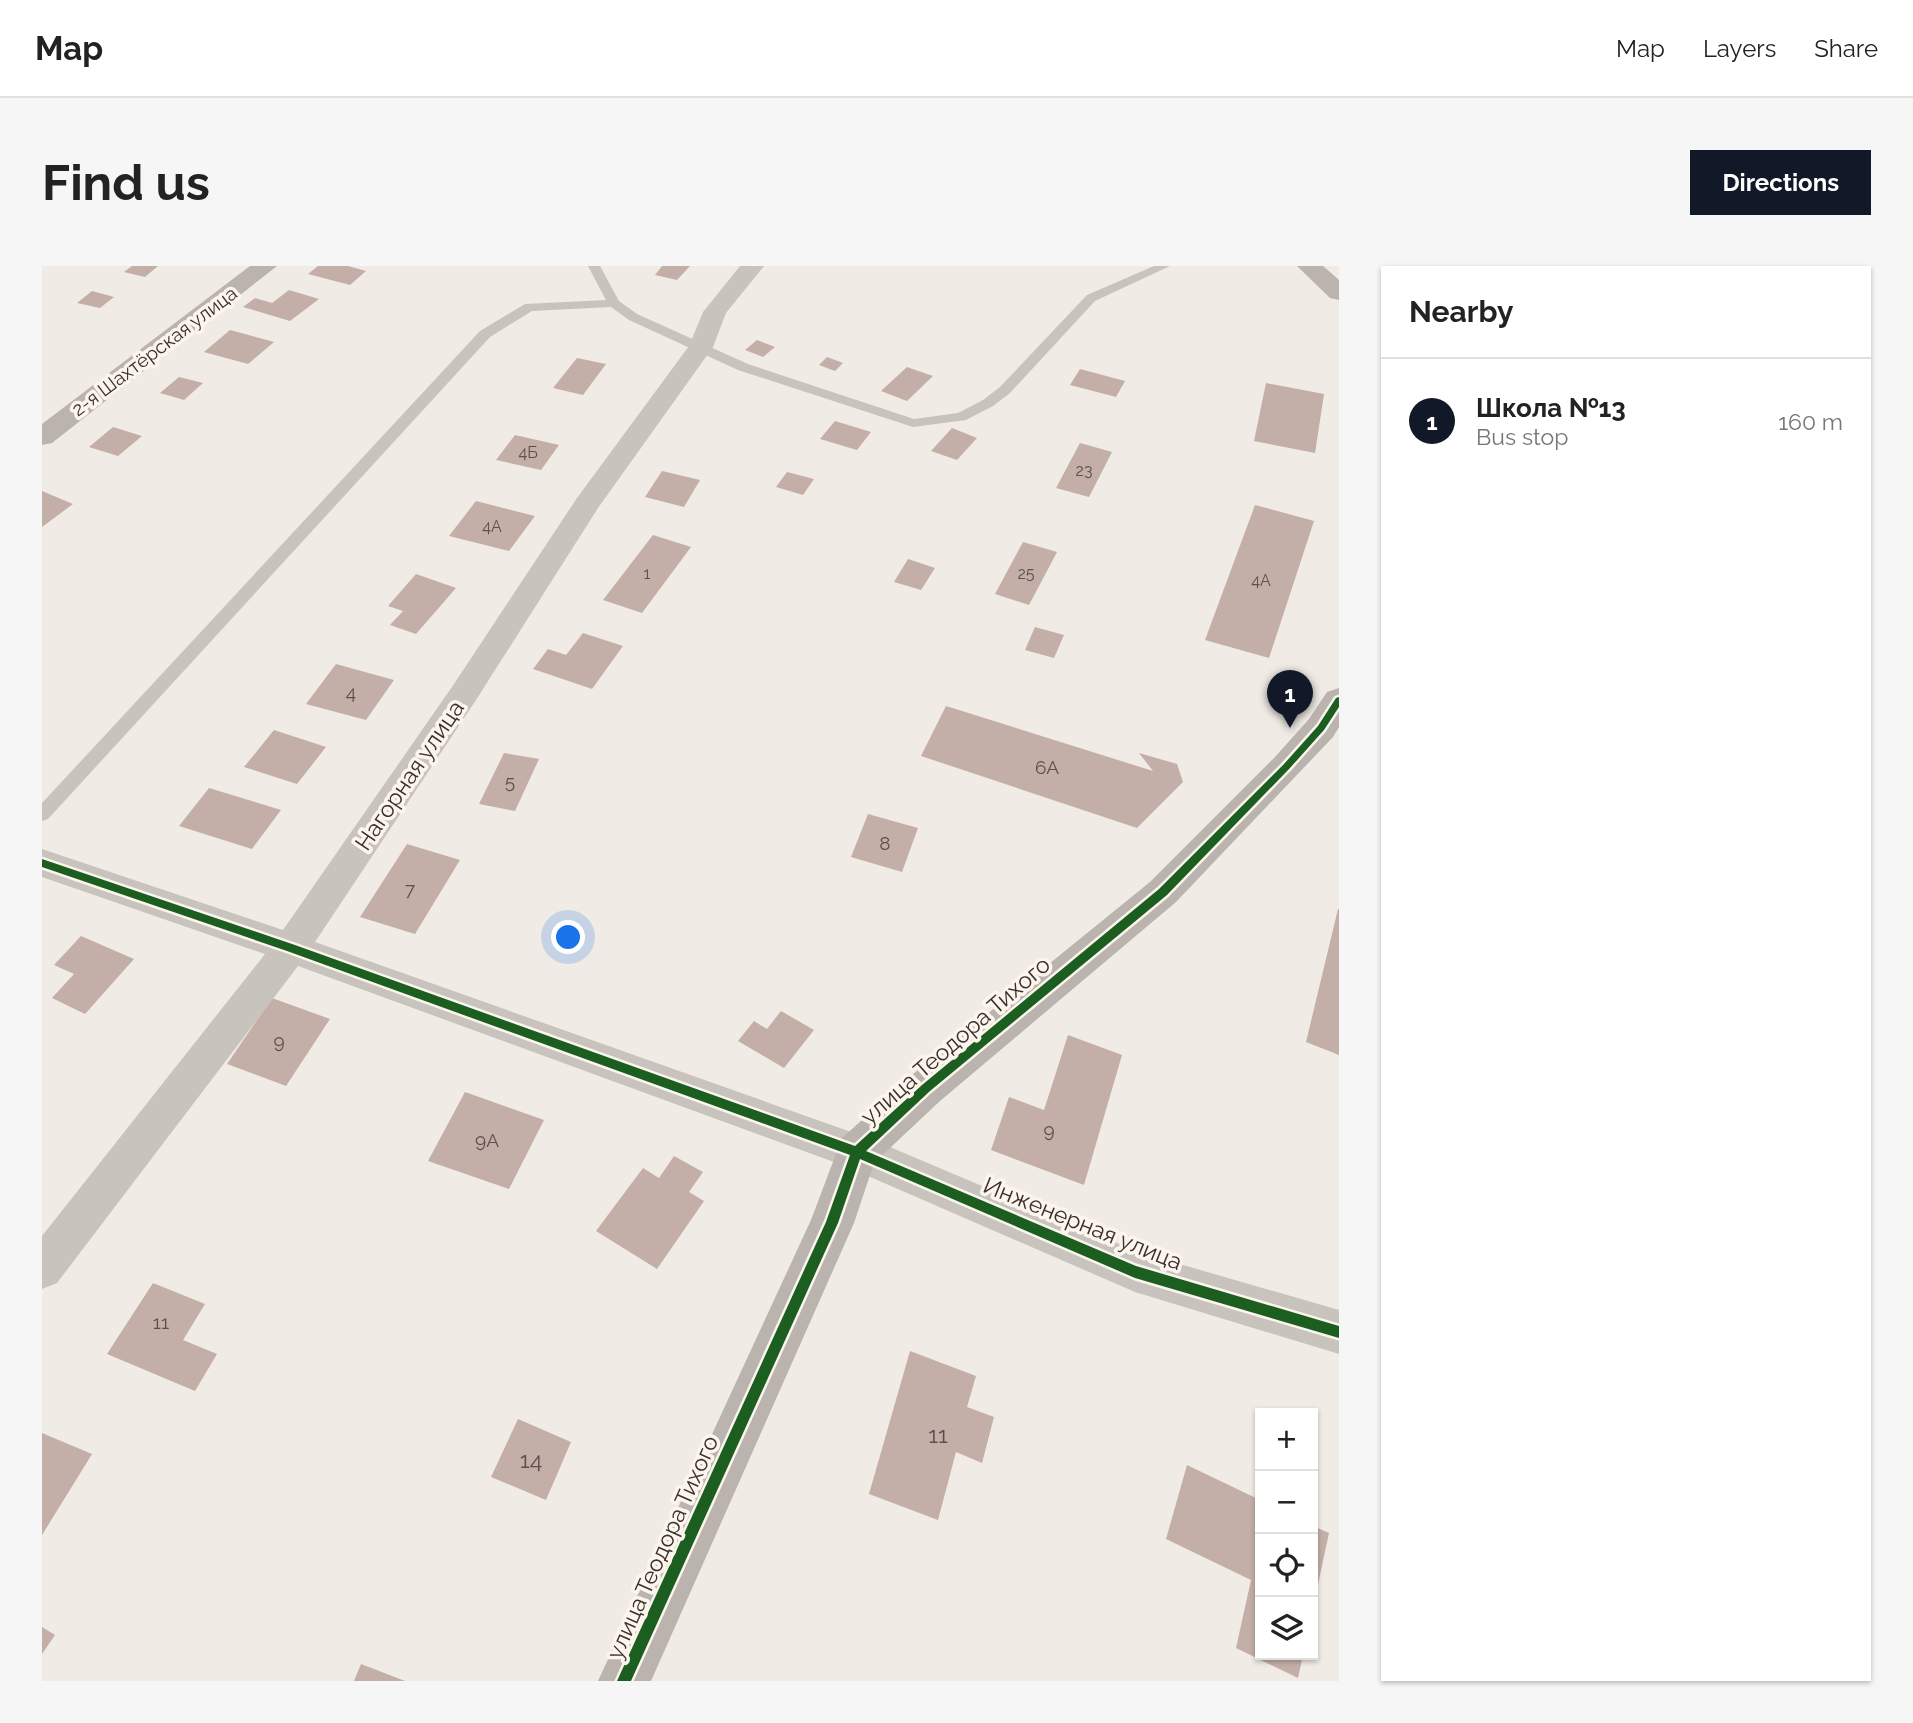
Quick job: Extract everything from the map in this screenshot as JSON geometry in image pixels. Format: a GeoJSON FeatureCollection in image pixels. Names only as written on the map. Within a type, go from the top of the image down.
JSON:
{"type":"FeatureCollection","features":[{"type":"Feature","properties":{"kind":"street","name":"2-я Шахтёрская улица"},"geometry":{"type":"LineString","coordinates":[[42,437],[265,266]]}},
{"type":"Feature","properties":{"kind":"street","name":"Нагорная улица"},"geometry":{"type":"LineString","coordinates":[[42,1269],[291,948],[465,692],[587,504],[701,347],[715,312],[752,266]]}},
{"type":"Feature","properties":{"kind":"street"},"geometry":{"type":"LineString","coordinates":[[1309,266],[1339,293]]}},
{"type":"Feature","properties":{"kind":"street","name":"улица Теодора Тихого"},"geometry":{"type":"LineString","coordinates":[[624,1681],[832,1223],[857,1152],[926,1088],[1163,892],[1321,729],[1339,700]]}},
{"type":"Feature","properties":{"kind":"street","name":"Инженерная улица"},"geometry":{"type":"LineString","coordinates":[[42,863],[291,948],[857,1152],[1135,1272],[1339,1332]]}},
{"type":"Feature","properties":{"kind":"lane"},"geometry":{"type":"LineString","coordinates":[[594,266],[614,303],[633,317],[743,367],[913,423],[940,422],[961,417],[988,403],[1005,390],[1091,298],[1164,266]]}},
{"type":"Feature","properties":{"kind":"lane"},"geometry":{"type":"LineString","coordinates":[[42,814],[485,334],[529,307],[614,303]]}},
{"type":"Feature","properties":{"kind":"building"},"geometry":{"type":"Polygon","coordinates":[[[132,266],[158,266],[145,277],[124,272],[132,266]]]}},
{"type":"Feature","properties":{"kind":"building"},"geometry":{"type":"Polygon","coordinates":[[[318,266],[348,266],[366,271],[350,285],[308,274],[318,266]]]}},
{"type":"Feature","properties":{"kind":"building"},"geometry":{"type":"Polygon","coordinates":[[[662,266],[690,266],[677,280],[655,275],[662,266]]]}},
{"type":"Feature","properties":{"kind":"building"},"geometry":{"type":"Polygon","coordinates":[[[289,290],[319,299],[290,321],[243,307],[255,298],[272,303],[289,290]]]}},
{"type":"Feature","properties":{"kind":"building"},"geometry":{"type":"Polygon","coordinates":[[[92,291],[114,297],[100,308],[77,303],[92,291]]]}},
{"type":"Feature","properties":{"kind":"building"},"geometry":{"type":"Polygon","coordinates":[[[230,330],[274,342],[248,364],[204,352],[230,330]]]}},
{"type":"Feature","properties":{"kind":"building"},"geometry":{"type":"Polygon","coordinates":[[[757,340],[775,347],[763,357],[745,350],[757,340]]]}},
{"type":"Feature","properties":{"kind":"building"},"geometry":{"type":"Polygon","coordinates":[[[827,357],[843,363],[835,371],[819,365],[827,357]]]}},
{"type":"Feature","properties":{"kind":"building"},"geometry":{"type":"Polygon","coordinates":[[[577,358],[606,364],[583,395],[553,388],[577,358]]]}},
{"type":"Feature","properties":{"kind":"building"},"geometry":{"type":"Polygon","coordinates":[[[907,367],[933,376],[907,401],[881,391],[907,367]]]}},
{"type":"Feature","properties":{"kind":"building"},"geometry":{"type":"Polygon","coordinates":[[[1080,369],[1125,381],[1116,397],[1070,385],[1080,369]]]}},
{"type":"Feature","properties":{"kind":"building"},"geometry":{"type":"Polygon","coordinates":[[[179,377],[203,383],[184,400],[160,393],[179,377]]]}},
{"type":"Feature","properties":{"kind":"building"},"geometry":{"type":"Polygon","coordinates":[[[1266,383],[1324,394],[1315,453],[1254,441],[1266,383]]]}},
{"type":"Feature","properties":{"kind":"building"},"geometry":{"type":"Polygon","coordinates":[[[835,421],[871,432],[857,450],[820,439],[835,421]]]}},
{"type":"Feature","properties":{"kind":"building"},"geometry":{"type":"Polygon","coordinates":[[[113,427],[142,436],[118,456],[89,447],[113,427]]]}},
{"type":"Feature","properties":{"kind":"building"},"geometry":{"type":"Polygon","coordinates":[[[952,428],[977,438],[957,460],[931,451],[952,428]]]}},
{"type":"Feature","properties":{"kind":"building"},"geometry":{"type":"Polygon","coordinates":[[[515,435],[559,445],[541,470],[496,460],[515,435]]]}},
{"type":"Feature","properties":{"kind":"building"},"geometry":{"type":"Polygon","coordinates":[[[1080,443],[1112,452],[1089,497],[1056,488],[1080,443]]]}},
{"type":"Feature","properties":{"kind":"building"},"geometry":{"type":"Polygon","coordinates":[[[662,471],[700,480],[684,507],[645,497],[662,471]]]}},
{"type":"Feature","properties":{"kind":"building"},"geometry":{"type":"Polygon","coordinates":[[[787,472],[814,479],[803,495],[776,487],[787,472]]]}},
{"type":"Feature","properties":{"kind":"building"},"geometry":{"type":"Polygon","coordinates":[[[42,491],[73,504],[42,527],[42,491]]]}},
{"type":"Feature","properties":{"kind":"building"},"geometry":{"type":"Polygon","coordinates":[[[476,501],[535,516],[509,551],[449,536],[476,501]]]}},
{"type":"Feature","properties":{"kind":"building"},"geometry":{"type":"Polygon","coordinates":[[[1255,505],[1314,521],[1269,658],[1205,640],[1255,505]]]}},
{"type":"Feature","properties":{"kind":"building"},"geometry":{"type":"Polygon","coordinates":[[[653,535],[691,547],[642,613],[603,600],[653,535]]]}},
{"type":"Feature","properties":{"kind":"building"},"geometry":{"type":"Polygon","coordinates":[[[1023,542],[1057,552],[1029,605],[995,594],[1023,542]]]}},
{"type":"Feature","properties":{"kind":"building"},"geometry":{"type":"Polygon","coordinates":[[[908,559],[935,568],[921,590],[894,582],[908,559]]]}},
{"type":"Feature","properties":{"kind":"building"},"geometry":{"type":"Polygon","coordinates":[[[416,574],[456,588],[416,634],[390,625],[403,611],[388,606],[416,574]]]}},
{"type":"Feature","properties":{"kind":"building"},"geometry":{"type":"Polygon","coordinates":[[[1035,627],[1064,635],[1054,658],[1025,650],[1035,627]]]}},
{"type":"Feature","properties":{"kind":"building"},"geometry":{"type":"Polygon","coordinates":[[[583,633],[623,646],[592,689],[533,669],[548,649],[566,655],[583,633]]]}},
{"type":"Feature","properties":{"kind":"building"},"geometry":{"type":"Polygon","coordinates":[[[336,664],[394,680],[366,720],[306,704],[336,664]]]}},
{"type":"Feature","properties":{"kind":"building"},"geometry":{"type":"Polygon","coordinates":[[[946,706],[1153,771],[1139,753],[1177,764],[1183,782],[1137,828],[921,756],[946,706]]]}},
{"type":"Feature","properties":{"kind":"building"},"geometry":{"type":"Polygon","coordinates":[[[274,730],[326,747],[297,784],[244,767],[274,730]]]}},
{"type":"Feature","properties":{"kind":"building"},"geometry":{"type":"Polygon","coordinates":[[[504,753],[539,759],[515,811],[479,804],[504,753]]]}},
{"type":"Feature","properties":{"kind":"building"},"geometry":{"type":"Polygon","coordinates":[[[209,788],[281,810],[252,849],[179,826],[209,788]]]}},
{"type":"Feature","properties":{"kind":"building"},"geometry":{"type":"Polygon","coordinates":[[[868,814],[918,828],[902,872],[851,857],[868,814]]]}},
{"type":"Feature","properties":{"kind":"building"},"geometry":{"type":"Polygon","coordinates":[[[407,844],[460,860],[415,934],[360,917],[407,844]]]}},
{"type":"Feature","properties":{"kind":"building"},"geometry":{"type":"Polygon","coordinates":[[[1339,909],[1339,1055],[1306,1042],[1339,909]]]}},
{"type":"Feature","properties":{"kind":"building"},"geometry":{"type":"Polygon","coordinates":[[[81,936],[134,959],[85,1014],[52,998],[74,974],[54,965],[81,936]]]}},
{"type":"Feature","properties":{"kind":"building"},"geometry":{"type":"Polygon","coordinates":[[[272,998],[330,1019],[286,1086],[227,1064],[272,998]]]}},
{"type":"Feature","properties":{"kind":"building"},"geometry":{"type":"Polygon","coordinates":[[[781,1011],[814,1030],[784,1068],[738,1041],[754,1021],[767,1029],[781,1011]]]}},
{"type":"Feature","properties":{"kind":"building"},"geometry":{"type":"Polygon","coordinates":[[[1068,1035],[1122,1055],[1084,1185],[991,1150],[1009,1097],[1044,1110],[1068,1035]]]}},
{"type":"Feature","properties":{"kind":"building"},"geometry":{"type":"Polygon","coordinates":[[[465,1092],[544,1120],[509,1189],[428,1161],[465,1092]]]}},
{"type":"Feature","properties":{"kind":"building"},"geometry":{"type":"Polygon","coordinates":[[[674,1156],[703,1172],[689,1192],[704,1201],[657,1269],[596,1231],[643,1168],[659,1178],[674,1156]]]}},
{"type":"Feature","properties":{"kind":"building"},"geometry":{"type":"Polygon","coordinates":[[[153,1283],[205,1304],[183,1340],[217,1354],[195,1391],[107,1354],[153,1283]]]}},
{"type":"Feature","properties":{"kind":"building"},"geometry":{"type":"Polygon","coordinates":[[[910,1351],[976,1376],[967,1407],[994,1417],[982,1463],[956,1452],[938,1520],[869,1494],[910,1351]]]}},
{"type":"Feature","properties":{"kind":"building"},"geometry":{"type":"Polygon","coordinates":[[[518,1419],[571,1442],[546,1500],[491,1477],[518,1419]]]}},
{"type":"Feature","properties":{"kind":"building"},"geometry":{"type":"Polygon","coordinates":[[[42,1433],[92,1454],[42,1535],[42,1433]]]}},
{"type":"Feature","properties":{"kind":"building"},"geometry":{"type":"Polygon","coordinates":[[[1187,1465],[1255,1498],[1255,1657],[1236,1648],[1251,1580],[1166,1539],[1187,1465]]]}},
{"type":"Feature","properties":{"kind":"building"},"geometry":{"type":"Polygon","coordinates":[[[1318,1528],[1329,1533],[1318,1584],[1318,1528]]]}},
{"type":"Feature","properties":{"kind":"building"},"geometry":{"type":"Polygon","coordinates":[[[42,1627],[55,1635],[42,1654],[42,1627]]]}},
{"type":"Feature","properties":{"kind":"building"},"geometry":{"type":"Polygon","coordinates":[[[1261,1660],[1302,1660],[1298,1678],[1261,1660]]]}},
{"type":"Feature","properties":{"kind":"building"},"geometry":{"type":"Polygon","coordinates":[[[361,1664],[405,1681],[354,1681],[361,1664]]]}},
{"type":"Feature","properties":{"kind":"cycle path"},"geometry":{"type":"LineString","coordinates":[[624,1681],[832,1223],[857,1152],[926,1088],[1163,892],[1287,766],[1321,728],[1339,700]]}},
{"type":"Feature","properties":{"kind":"cycle path"},"geometry":{"type":"LineString","coordinates":[[42,863],[291,948],[857,1152],[1135,1272],[1339,1332]]}},
{"type":"Feature","properties":{"kind":"place","name":"Школа №13"},"geometry":{"type":"Point","coordinates":[1290,728]}}]}
